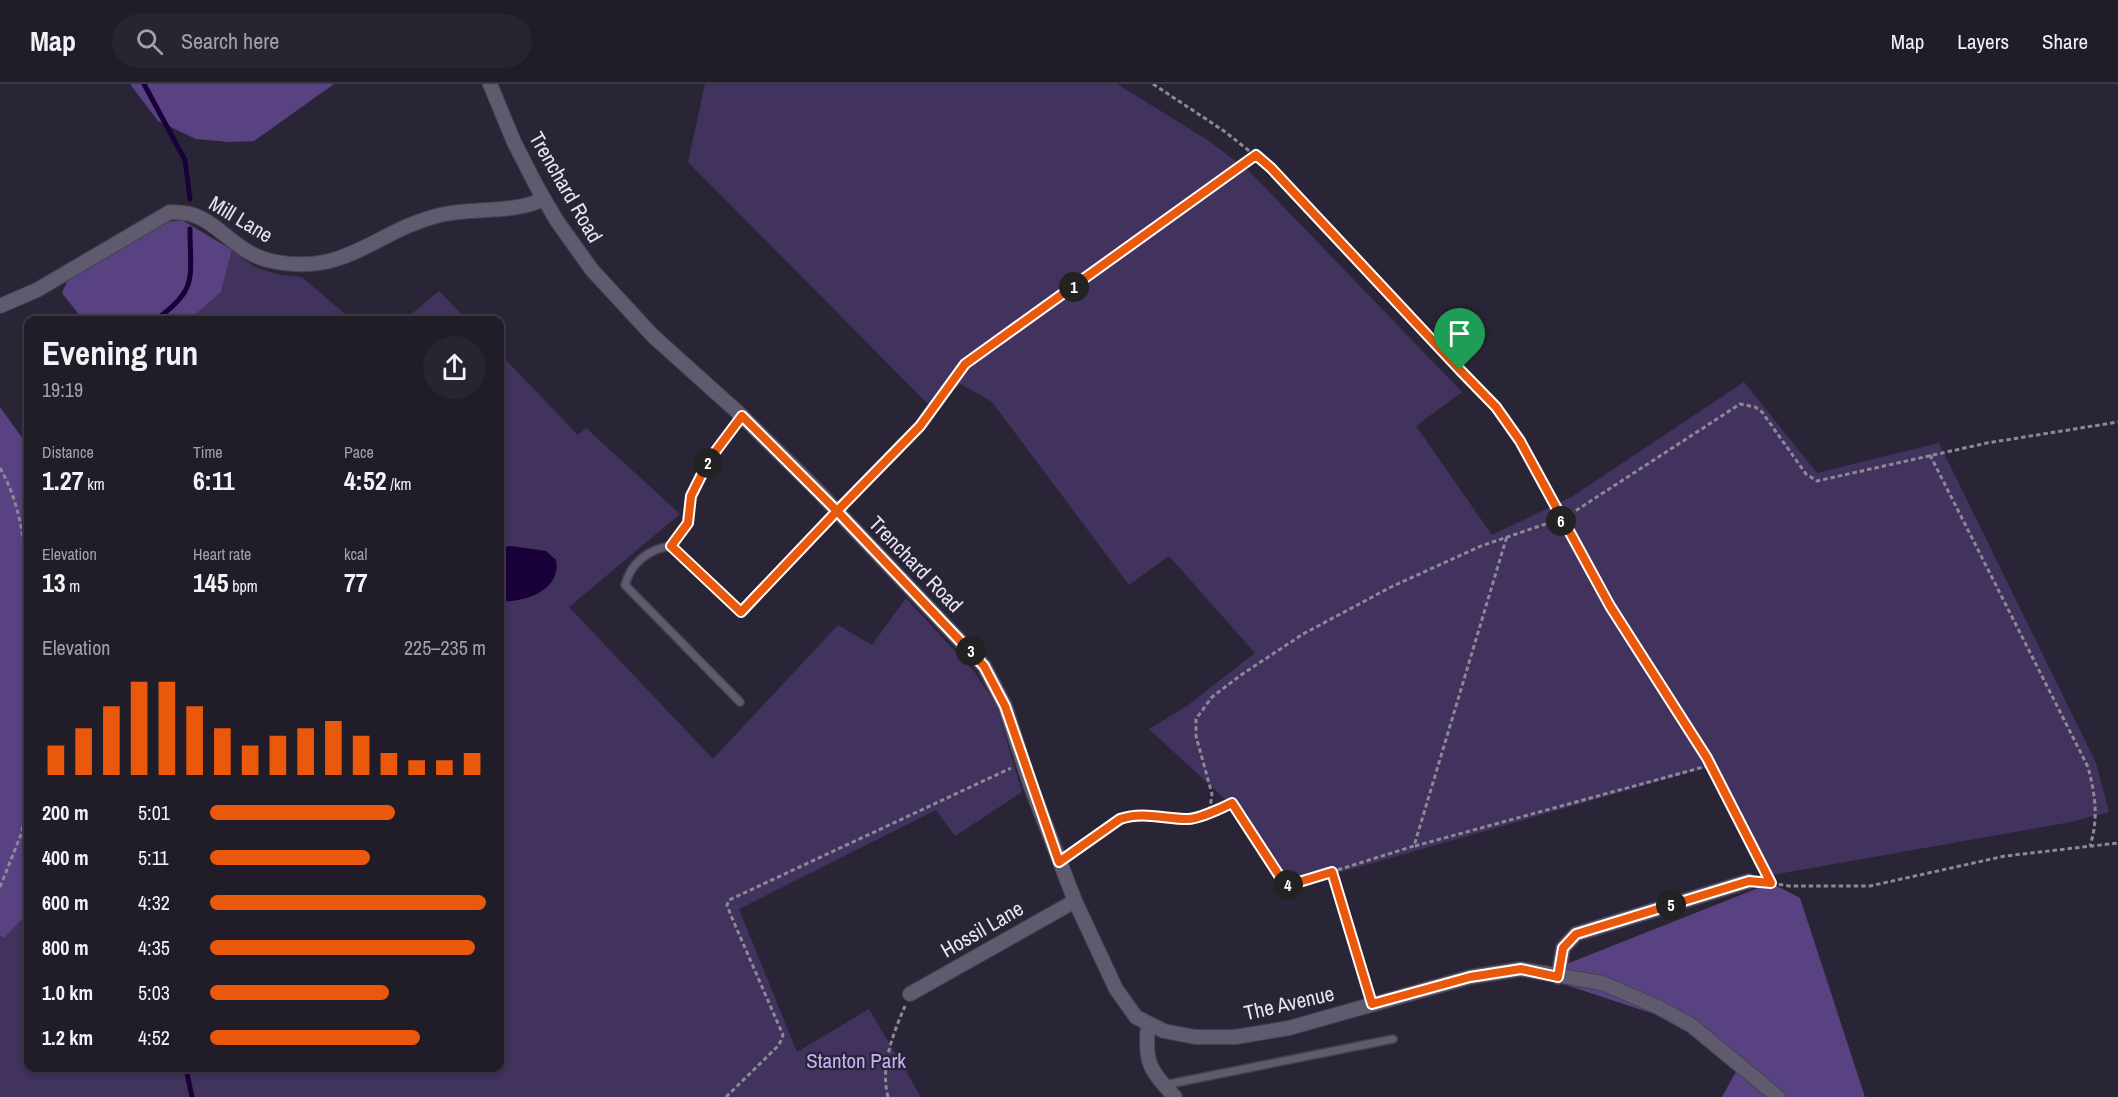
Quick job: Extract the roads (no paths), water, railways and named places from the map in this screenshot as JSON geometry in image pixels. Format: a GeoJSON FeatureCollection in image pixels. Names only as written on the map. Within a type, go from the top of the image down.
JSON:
{"type":"FeatureCollection","features":[{"type":"Feature","properties":{"kind":"street","name":"Trenchard Road"},"geometry":{"type":"LineString","coordinates":[[490,84],[514,142],[544,199],[573,246],[613,294],[653,336],[742,416],[837,511],[984,666],[1005,706],[1059,862],[1075,901],[1116,989],[1142,1021]]}},
{"type":"Feature","properties":{"kind":"street","name":"Mill Lane"},"geometry":{"type":"LineString","coordinates":[[0,306],[37,290],[170,212],[193,215],[226,239],[267,260],[307,266],[341,259],[438,215],[521,207],[544,199]]}},
{"type":"Feature","properties":{"kind":"street"},"geometry":{"type":"LineString","coordinates":[[1558,977],[1563,948],[1576,934],[1749,881]]}},
{"type":"Feature","properties":{"kind":"street","name":"Hossil Lane"},"geometry":{"type":"LineString","coordinates":[[910,994],[1075,901]]}},
{"type":"Feature","properties":{"kind":"street","name":"The Avenue"},"geometry":{"type":"LineString","coordinates":[[1142,1021],[1195,1037],[1235,1037],[1289,1028],[1470,977],[1521,969],[1602,983],[1658,1007],[1691,1025],[1778,1097]]}},
{"type":"Feature","properties":{"kind":"street"},"geometry":{"type":"LineString","coordinates":[[1142,1021],[1147,1059],[1164,1085],[1176,1097]]}},
{"type":"Feature","properties":{"kind":"lane"},"geometry":{"type":"LineString","coordinates":[[740,702],[625,585],[629,571],[647,554],[671,546],[688,523],[691,496],[709,460],[742,416]]}},
{"type":"Feature","properties":{"kind":"lane"},"geometry":{"type":"LineString","coordinates":[[671,546],[741,612],[837,511]]}},
{"type":"Feature","properties":{"kind":"lane"},"geometry":{"type":"LineString","coordinates":[[1164,1085],[1393,1039]]}},
{"type":"Feature","properties":{"kind":"waterway"},"geometry":{"type":"LineString","coordinates":[[144,84],[185,160],[190,199]]}},
{"type":"Feature","properties":{"kind":"waterway"},"geometry":{"type":"LineString","coordinates":[[160,316],[179,300],[189,282],[190,229]]}},
{"type":"Feature","properties":{"kind":"waterway"},"geometry":{"type":"LineString","coordinates":[[187,1072],[192,1097]]}},
{"type":"Feature","properties":{"kind":"park label","name":"Stanton Park"},"geometry":{"type":"Point","coordinates":[856,1060]}}]}
